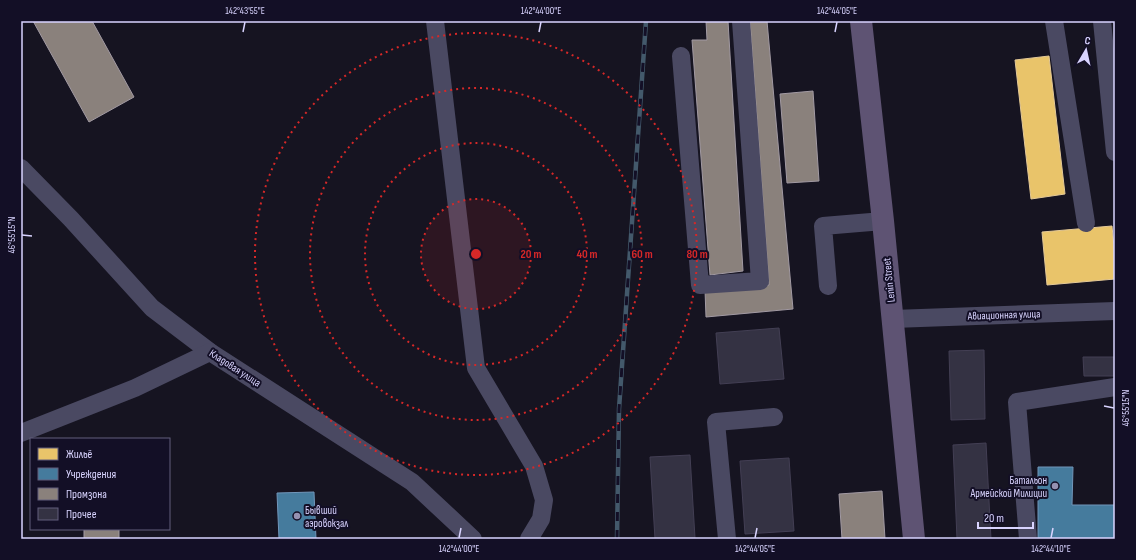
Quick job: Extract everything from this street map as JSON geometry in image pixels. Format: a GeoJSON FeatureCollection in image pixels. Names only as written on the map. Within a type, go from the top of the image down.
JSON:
{"type":"FeatureCollection","features":[{"type":"Feature","properties":{"kind":"main road","name":"Lenin Street"},"geometry":{"type":"LineString","coordinates":[[861,21],[883,222],[914,539]]}},
{"type":"Feature","properties":{"kind":"street"},"geometry":{"type":"LineString","coordinates":[[435,21],[476,368],[534,466],[544,500],[541,519],[529,539]]}},
{"type":"Feature","properties":{"kind":"street"},"geometry":{"type":"LineString","coordinates":[[681,56],[700,285],[760,281],[740,21]]}},
{"type":"Feature","properties":{"kind":"street"},"geometry":{"type":"LineString","coordinates":[[1054,21],[1086,223]]}},
{"type":"Feature","properties":{"kind":"street"},"geometry":{"type":"LineString","coordinates":[[1102,21],[1115,152]]}},
{"type":"Feature","properties":{"kind":"street","name":"Кладовая улица"},"geometry":{"type":"LineString","coordinates":[[21,168],[152,308],[210,352],[412,482],[473,539]]}},
{"type":"Feature","properties":{"kind":"street"},"geometry":{"type":"LineString","coordinates":[[828,286],[823,226],[883,222]]}},
{"type":"Feature","properties":{"kind":"street","name":"Авиационная улица"},"geometry":{"type":"LineString","coordinates":[[893,320],[1115,311]]}},
{"type":"Feature","properties":{"kind":"street"},"geometry":{"type":"LineString","coordinates":[[21,433],[135,388],[210,352]]}},
{"type":"Feature","properties":{"kind":"street"},"geometry":{"type":"LineString","coordinates":[[1028,539],[1017,402],[1115,387]]}},
{"type":"Feature","properties":{"kind":"street"},"geometry":{"type":"LineString","coordinates":[[726,539],[716,422],[774,417]]}},
{"type":"Feature","properties":{"kind":"building: Жильё"},"geometry":{"type":"Polygon","coordinates":[[[1049,56],[1065,194],[1031,199],[1015,60],[1049,56]]]}},
{"type":"Feature","properties":{"kind":"building: Жильё"},"geometry":{"type":"Polygon","coordinates":[[[1112,226],[1115,279],[1047,285],[1042,232],[1112,226]]]}},
{"type":"Feature","properties":{"kind":"building: Учреждения","name":"Батальон Армейской Милиции"},"geometry":{"type":"Polygon","coordinates":[[[1038,467],[1073,467],[1072,505],[1115,505],[1115,539],[1038,539],[1038,467]]]}},
{"type":"Feature","properties":{"kind":"building: Учреждения","name":"Бывший аэровокзал"},"geometry":{"type":"Polygon","coordinates":[[[314,492],[316,539],[279,539],[277,493],[314,492]]]}},
{"type":"Feature","properties":{"kind":"building: Промзона"},"geometry":{"type":"Polygon","coordinates":[[[33,21],[92,21],[134,97],[89,122],[33,21]]]}},
{"type":"Feature","properties":{"kind":"building: Промзона"},"geometry":{"type":"Polygon","coordinates":[[[706,21],[728,21],[743,271],[710,275],[692,40],[707,40],[706,21]]]}},
{"type":"Feature","properties":{"kind":"building: Промзона"},"geometry":{"type":"Polygon","coordinates":[[[750,21],[767,21],[793,309],[706,317],[705,290],[769,285],[750,21]]]}},
{"type":"Feature","properties":{"kind":"building: Промзона"},"geometry":{"type":"Polygon","coordinates":[[[813,91],[819,181],[787,183],[780,94],[813,91]]]}},
{"type":"Feature","properties":{"kind":"building: Промзона"},"geometry":{"type":"Polygon","coordinates":[[[882,491],[885,539],[842,539],[839,494],[882,491]]]}},
{"type":"Feature","properties":{"kind":"building: Промзона"},"geometry":{"type":"Polygon","coordinates":[[[84,530],[119,530],[119,539],[84,539],[84,530]]]}},
{"type":"Feature","properties":{"kind":"building: Прочее"},"geometry":{"type":"Polygon","coordinates":[[[779,328],[784,379],[720,384],[716,333],[779,328]]]}},
{"type":"Feature","properties":{"kind":"building: Прочее"},"geometry":{"type":"Polygon","coordinates":[[[984,350],[985,419],[951,420],[949,351],[984,350]]]}},
{"type":"Feature","properties":{"kind":"building: Прочее"},"geometry":{"type":"Polygon","coordinates":[[[1083,357],[1115,357],[1115,376],[1084,376],[1083,357]]]}},
{"type":"Feature","properties":{"kind":"building: Прочее"},"geometry":{"type":"Polygon","coordinates":[[[986,443],[991,539],[957,539],[953,445],[986,443]]]}},
{"type":"Feature","properties":{"kind":"building: Прочее"},"geometry":{"type":"Polygon","coordinates":[[[690,455],[695,538],[655,539],[650,457],[690,455]]]}},
{"type":"Feature","properties":{"kind":"building: Прочее"},"geometry":{"type":"Polygon","coordinates":[[[789,458],[794,531],[745,534],[740,461],[789,458]]]}},
{"type":"Feature","properties":{"kind":"railway"},"geometry":{"type":"LineString","coordinates":[[617,539],[619,409],[646,21]]}},
{"type":"Feature","properties":{"kind":"place","name":"Батальон Армейской Милиции"},"geometry":{"type":"Point","coordinates":[1055,486]}},
{"type":"Feature","properties":{"kind":"place","name":"Бывший аэровокзал"},"geometry":{"type":"Point","coordinates":[297,516]}}]}
